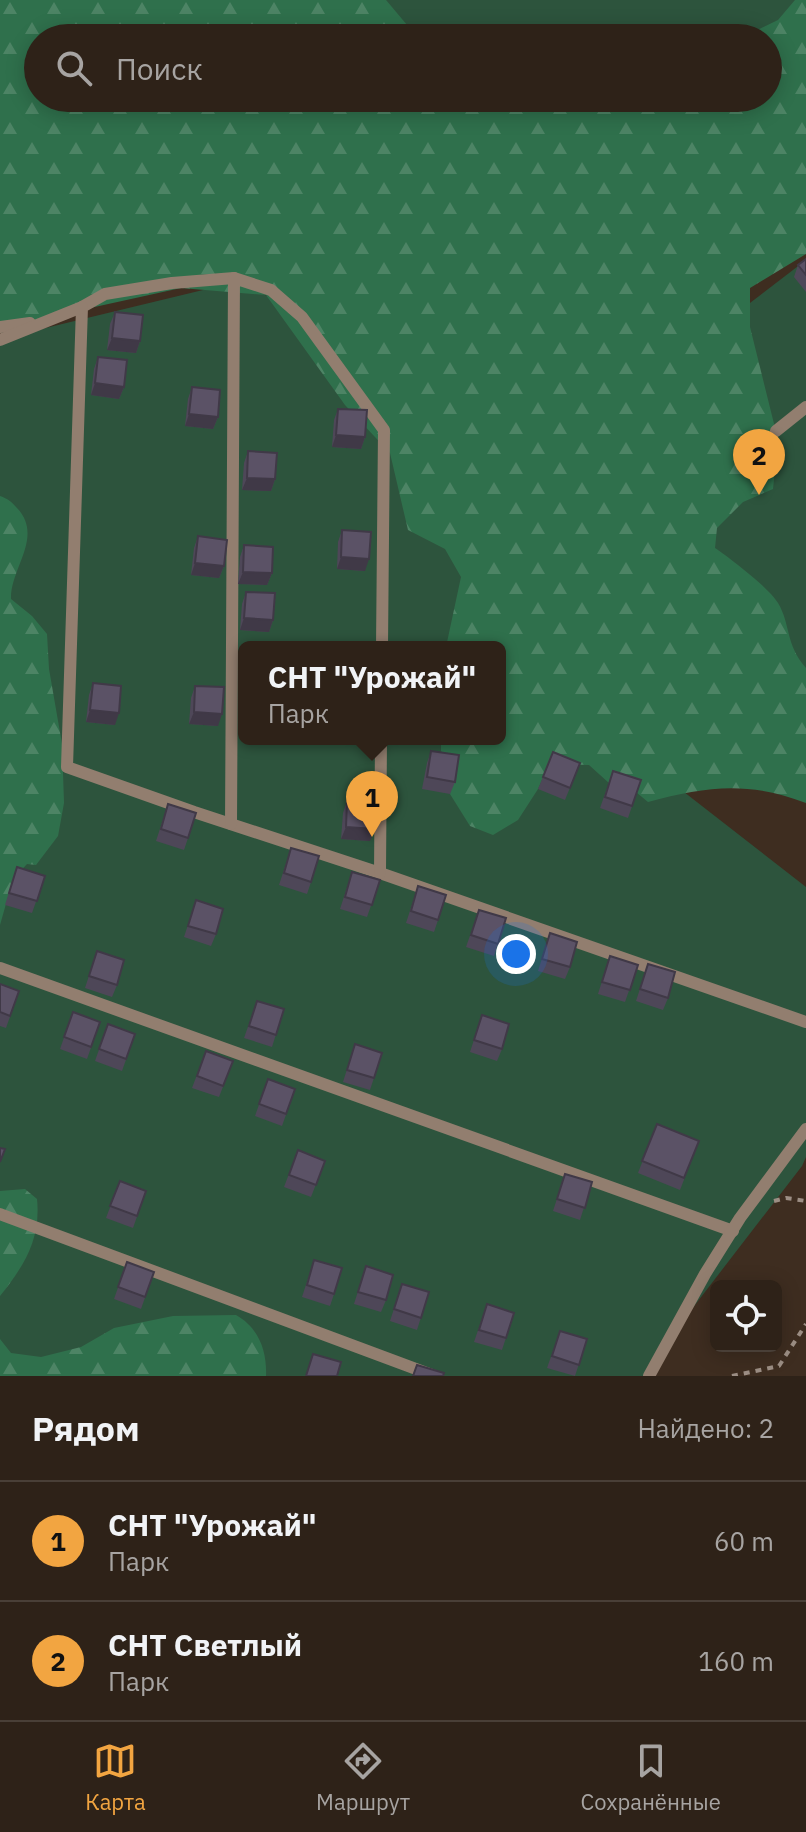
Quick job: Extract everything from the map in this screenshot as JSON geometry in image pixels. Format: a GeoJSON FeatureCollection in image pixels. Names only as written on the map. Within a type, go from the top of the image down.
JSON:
{"type":"FeatureCollection","features":[{"type":"Feature","properties":{"kind":"lane"},"geometry":{"type":"LineString","coordinates":[[231,824],[234,278]]}},
{"type":"Feature","properties":{"kind":"lane"},"geometry":{"type":"LineString","coordinates":[[0,340],[82,307],[105,294],[172,283],[234,278],[271,290],[302,317],[384,430],[382,641]]}},
{"type":"Feature","properties":{"kind":"lane"},"geometry":{"type":"LineString","coordinates":[[0,327],[26,324],[82,307]]}},
{"type":"Feature","properties":{"kind":"lane"},"geometry":{"type":"LineString","coordinates":[[82,307],[67,767],[806,1022]]}},
{"type":"Feature","properties":{"kind":"lane"},"geometry":{"type":"LineString","coordinates":[[776,431],[806,407]]}},
{"type":"Feature","properties":{"kind":"lane"},"geometry":{"type":"LineString","coordinates":[[380,873],[381,745]]}},
{"type":"Feature","properties":{"kind":"lane"},"geometry":{"type":"LineString","coordinates":[[0,968],[733,1231]]}},
{"type":"Feature","properties":{"kind":"lane"},"geometry":{"type":"LineString","coordinates":[[649,1376],[705,1274],[748,1208],[806,1129]]}},
{"type":"Feature","properties":{"kind":"lane"},"geometry":{"type":"LineString","coordinates":[[0,1214],[435,1376]]}},
{"type":"Feature","properties":{"kind":"path"},"geometry":{"type":"LineString","coordinates":[[748,1208],[786,1198],[806,1201]]}},
{"type":"Feature","properties":{"kind":"path"},"geometry":{"type":"LineString","coordinates":[[732,1376],[779,1366],[806,1324]]}},
{"type":"Feature","properties":{"kind":"green space"},"geometry":{"type":"Polygon","coordinates":[[[0,0],[386,0],[406,24],[24,24],[24,112],[782,112],[782,24],[770,24],[778,20],[795,0],[806,0],[806,254],[750,288],[750,327],[778,440],[773,489],[743,502],[717,528],[715,548],[749,574],[778,603],[791,643],[806,668],[806,803],[765,791],[727,788],[689,792],[648,802],[636,792],[609,783],[589,765],[549,764],[538,789],[518,820],[493,835],[470,826],[450,794],[455,767],[441,751],[441,745],[506,745],[506,641],[447,641],[461,577],[445,549],[408,530],[390,453],[345,405],[266,295],[181,288],[90,308],[67,319],[0,333],[0,0]]]}},
{"type":"Feature","properties":{"kind":"green space"},"geometry":{"type":"Polygon","coordinates":[[[318,0],[806,0],[782,24],[339,24],[318,0]]]}},
{"type":"Feature","properties":{"kind":"green space"},"geometry":{"type":"Polygon","coordinates":[[[806,260],[806,753],[670,516],[733,316],[806,260]]]}},
{"type":"Feature","properties":{"kind":"green space"},"geometry":{"type":"Polygon","coordinates":[[[232,283],[317,314],[657,771],[806,887],[806,1157],[714,1280],[710,1280],[710,1285],[645,1376],[0,1376],[0,339],[232,283]]]}},
{"type":"Feature","properties":{"kind":"green space"},"geometry":{"type":"Polygon","coordinates":[[[0,496],[16,507],[27,529],[27,541],[11,599],[32,616],[47,634],[49,669],[62,744],[64,803],[58,836],[36,865],[27,864],[13,879],[0,925],[0,496]]]}},
{"type":"Feature","properties":{"kind":"green space"},"geometry":{"type":"Polygon","coordinates":[[[25,1189],[37,1199],[36,1227],[23,1263],[0,1296],[0,1191],[25,1189]]]}},
{"type":"Feature","properties":{"kind":"green space"},"geometry":{"type":"Polygon","coordinates":[[[236,1315],[251,1326],[260,1341],[266,1376],[0,1376],[0,1339],[11,1353],[41,1357],[81,1347],[114,1328],[173,1316],[236,1315]]]}},
{"type":"Feature","properties":{"kind":"building"},"geometry":{"type":"Polygon","coordinates":[[[806,259],[806,275],[798,265],[806,259]]]}},
{"type":"Feature","properties":{"kind":"building"},"geometry":{"type":"Polygon","coordinates":[[[115,312],[143,315],[140,341],[112,338],[115,312]]]}},
{"type":"Feature","properties":{"kind":"building"},"geometry":{"type":"Polygon","coordinates":[[[98,357],[127,360],[124,387],[95,383],[98,357]]]}},
{"type":"Feature","properties":{"kind":"building"},"geometry":{"type":"Polygon","coordinates":[[[192,387],[220,390],[218,417],[189,414],[192,387]]]}},
{"type":"Feature","properties":{"kind":"building"},"geometry":{"type":"Polygon","coordinates":[[[338,409],[367,410],[365,437],[336,435],[338,409]]]}},
{"type":"Feature","properties":{"kind":"building"},"geometry":{"type":"Polygon","coordinates":[[[248,451],[277,453],[275,479],[247,478],[248,451]]]}},
{"type":"Feature","properties":{"kind":"building"},"geometry":{"type":"Polygon","coordinates":[[[342,530],[371,532],[369,559],[341,557],[342,530]]]}},
{"type":"Feature","properties":{"kind":"building"},"geometry":{"type":"Polygon","coordinates":[[[198,536],[227,540],[224,566],[195,563],[198,536]]]}},
{"type":"Feature","properties":{"kind":"building"},"geometry":{"type":"Polygon","coordinates":[[[244,545],[273,547],[272,573],[243,572],[244,545]]]}},
{"type":"Feature","properties":{"kind":"building"},"geometry":{"type":"Polygon","coordinates":[[[246,592],[275,593],[273,620],[244,618],[246,592]]]}},
{"type":"Feature","properties":{"kind":"building"},"geometry":{"type":"Polygon","coordinates":[[[93,683],[121,686],[119,713],[90,710],[93,683]]]}},
{"type":"Feature","properties":{"kind":"building"},"geometry":{"type":"Polygon","coordinates":[[[195,686],[224,687],[222,714],[194,712],[195,686]]]}},
{"type":"Feature","properties":{"kind":"building"},"geometry":{"type":"Polygon","coordinates":[[[431,751],[459,755],[455,782],[427,777],[431,751]]]}},
{"type":"Feature","properties":{"kind":"building"},"geometry":{"type":"Polygon","coordinates":[[[553,752],[580,763],[570,788],[543,777],[553,752]]]}},
{"type":"Feature","properties":{"kind":"building"},"geometry":{"type":"Polygon","coordinates":[[[613,771],[641,780],[632,806],[605,797],[613,771]]]}},
{"type":"Feature","properties":{"kind":"building"},"geometry":{"type":"Polygon","coordinates":[[[347,801],[376,802],[375,829],[346,827],[347,801]]]}},
{"type":"Feature","properties":{"kind":"building"},"geometry":{"type":"Polygon","coordinates":[[[168,804],[196,813],[188,838],[161,829],[168,804]]]}},
{"type":"Feature","properties":{"kind":"building"},"geometry":{"type":"Polygon","coordinates":[[[291,848],[319,856],[311,882],[284,873],[291,848]]]}},
{"type":"Feature","properties":{"kind":"building"},"geometry":{"type":"Polygon","coordinates":[[[17,867],[45,876],[37,901],[9,893],[17,867]]]}},
{"type":"Feature","properties":{"kind":"building"},"geometry":{"type":"Polygon","coordinates":[[[352,872],[380,880],[372,905],[345,897],[352,872]]]}},
{"type":"Feature","properties":{"kind":"building"},"geometry":{"type":"Polygon","coordinates":[[[418,886],[446,895],[438,920],[411,911],[418,886]]]}},
{"type":"Feature","properties":{"kind":"building"},"geometry":{"type":"Polygon","coordinates":[[[196,900],[223,909],[216,934],[188,926],[196,900]]]}},
{"type":"Feature","properties":{"kind":"building"},"geometry":{"type":"Polygon","coordinates":[[[479,910],[506,918],[498,944],[471,935],[479,910]]]}},
{"type":"Feature","properties":{"kind":"building"},"geometry":{"type":"Polygon","coordinates":[[[550,933],[577,942],[570,967],[542,959],[550,933]]]}},
{"type":"Feature","properties":{"kind":"building"},"geometry":{"type":"Polygon","coordinates":[[[97,951],[124,960],[117,985],[89,976],[97,951]]]}},
{"type":"Feature","properties":{"kind":"building"},"geometry":{"type":"Polygon","coordinates":[[[610,956],[638,965],[630,990],[602,982],[610,956]]]}},
{"type":"Feature","properties":{"kind":"building"},"geometry":{"type":"Polygon","coordinates":[[[648,964],[675,972],[668,998],[640,989],[648,964]]]}},
{"type":"Feature","properties":{"kind":"building"},"geometry":{"type":"Polygon","coordinates":[[[0,984],[19,991],[10,1016],[0,1012],[0,984]]]}},
{"type":"Feature","properties":{"kind":"building"},"geometry":{"type":"Polygon","coordinates":[[[257,1001],[284,1009],[276,1035],[249,1026],[257,1001]]]}},
{"type":"Feature","properties":{"kind":"building"},"geometry":{"type":"Polygon","coordinates":[[[73,1012],[100,1022],[91,1047],[64,1037],[73,1012]]]}},
{"type":"Feature","properties":{"kind":"building"},"geometry":{"type":"Polygon","coordinates":[[[482,1015],[509,1024],[502,1049],[474,1040],[482,1015]]]}},
{"type":"Feature","properties":{"kind":"building"},"geometry":{"type":"Polygon","coordinates":[[[108,1024],[135,1034],[126,1059],[99,1049],[108,1024]]]}},
{"type":"Feature","properties":{"kind":"building"},"geometry":{"type":"Polygon","coordinates":[[[355,1044],[382,1053],[374,1078],[347,1070],[355,1044]]]}},
{"type":"Feature","properties":{"kind":"building"},"geometry":{"type":"Polygon","coordinates":[[[206,1051],[233,1061],[223,1086],[197,1076],[206,1051]]]}},
{"type":"Feature","properties":{"kind":"building"},"geometry":{"type":"Polygon","coordinates":[[[268,1079],[295,1089],[286,1114],[259,1104],[268,1079]]]}},
{"type":"Feature","properties":{"kind":"building"},"geometry":{"type":"Polygon","coordinates":[[[657,1124],[699,1141],[684,1178],[642,1161],[657,1124]]]}},
{"type":"Feature","properties":{"kind":"building"},"geometry":{"type":"Polygon","coordinates":[[[298,1150],[325,1161],[316,1185],[289,1175],[298,1150]]]}},
{"type":"Feature","properties":{"kind":"building"},"geometry":{"type":"Polygon","coordinates":[[[565,1174],[592,1182],[585,1208],[557,1199],[565,1174]]]}},
{"type":"Feature","properties":{"kind":"building"},"geometry":{"type":"Polygon","coordinates":[[[120,1181],[146,1191],[137,1216],[110,1206],[120,1181]]]}},
{"type":"Feature","properties":{"kind":"building"},"geometry":{"type":"Polygon","coordinates":[[[314,1260],[342,1268],[334,1294],[307,1285],[314,1260]]]}},
{"type":"Feature","properties":{"kind":"building"},"geometry":{"type":"Polygon","coordinates":[[[127,1262],[154,1272],[145,1297],[118,1287],[127,1262]]]}},
{"type":"Feature","properties":{"kind":"building"},"geometry":{"type":"Polygon","coordinates":[[[366,1266],[393,1275],[386,1300],[358,1292],[366,1266]]]}},
{"type":"Feature","properties":{"kind":"building"},"geometry":{"type":"Polygon","coordinates":[[[402,1284],[429,1292],[421,1318],[394,1309],[402,1284]]]}},
{"type":"Feature","properties":{"kind":"building"},"geometry":{"type":"Polygon","coordinates":[[[487,1304],[514,1313],[506,1338],[479,1330],[487,1304]]]}},
{"type":"Feature","properties":{"kind":"building"},"geometry":{"type":"Polygon","coordinates":[[[560,1331],[587,1339],[579,1365],[552,1356],[560,1331]]]}},
{"type":"Feature","properties":{"kind":"building"},"geometry":{"type":"Polygon","coordinates":[[[313,1354],[341,1362],[337,1376],[306,1376],[313,1354]]]}},
{"type":"Feature","properties":{"kind":"building"},"geometry":{"type":"Polygon","coordinates":[[[417,1365],[444,1373],[443,1376],[413,1376],[417,1365]]]}},
{"type":"Feature","properties":{"kind":"place","name":"СНТ Светлый"},"geometry":{"type":"Point","coordinates":[759,495]}},
{"type":"Feature","properties":{"kind":"place","name":"СНТ \"Урожай\""},"geometry":{"type":"Point","coordinates":[372,837]}}]}
